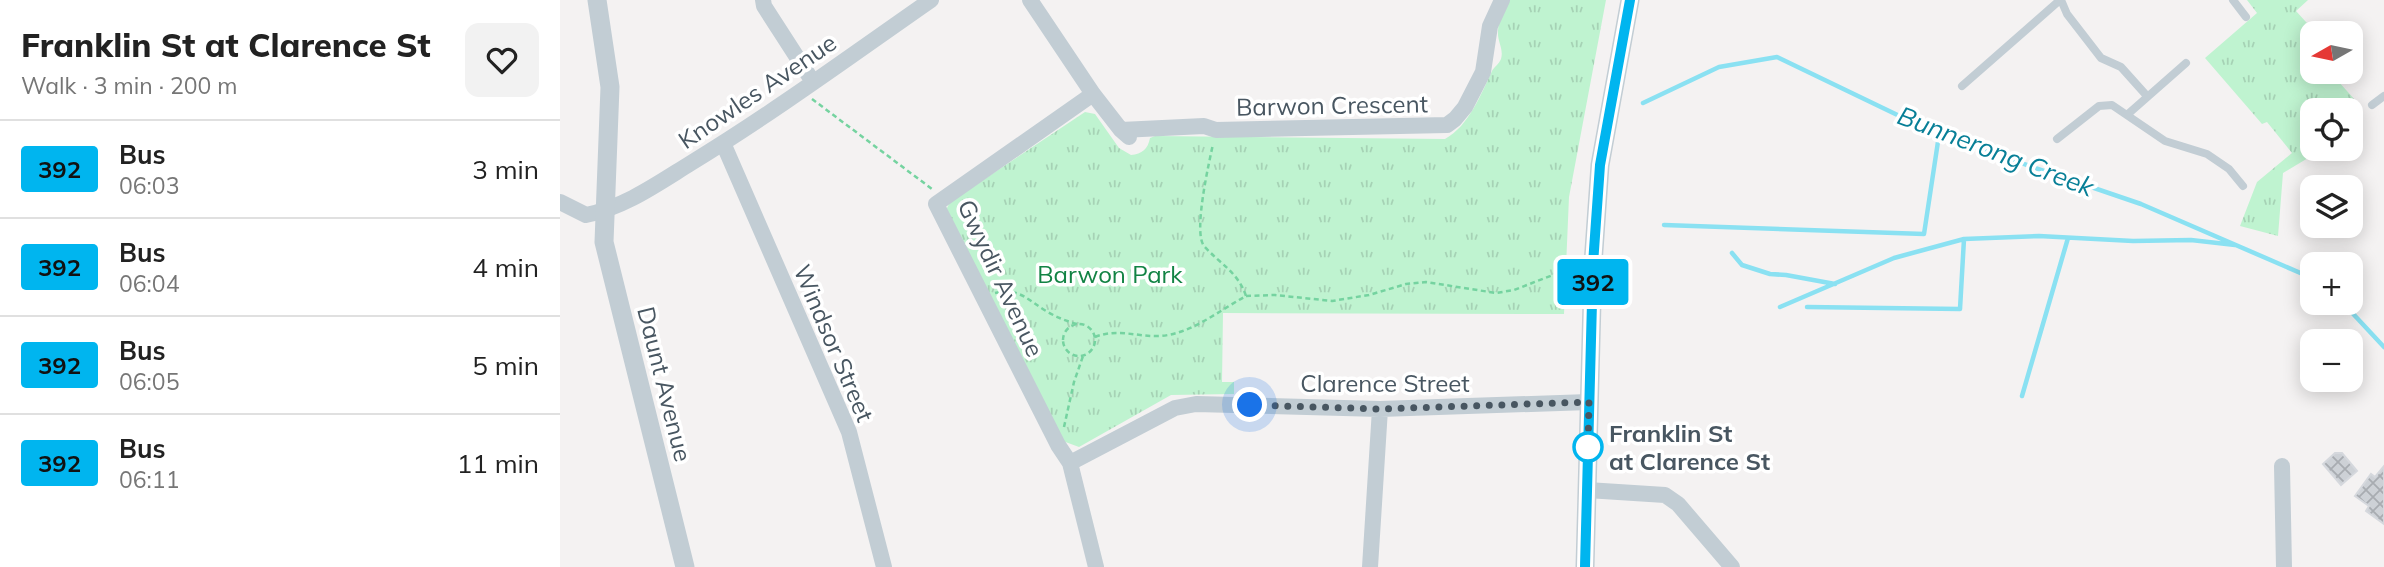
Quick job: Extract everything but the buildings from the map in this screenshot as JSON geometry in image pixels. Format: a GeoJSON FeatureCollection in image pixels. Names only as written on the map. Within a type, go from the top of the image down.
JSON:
{"type":"FeatureCollection","features":[{"type":"Feature","properties":{"kind":"street","name":"Daunt Avenue"},"geometry":{"type":"LineString","coordinates":[[597,0],[610,87],[609,151],[603,211],[604,242],[685,567]]}},
{"type":"Feature","properties":{"kind":"street"},"geometry":{"type":"LineString","coordinates":[[763,0],[807,86]]}},
{"type":"Feature","properties":{"kind":"street","name":"Knowles Avenue"},"geometry":{"type":"LineString","coordinates":[[603,211],[628,202],[723,143],[931,0]]}},
{"type":"Feature","properties":{"kind":"street","name":"Barwon Crescent"},"geometry":{"type":"LineString","coordinates":[[1030,0],[1093,94],[1126,134],[1204,127],[1216,130],[1447,125],[1465,107],[1483,72],[1490,26],[1502,0]]}},
{"type":"Feature","properties":{"kind":"street"},"geometry":{"type":"LineString","coordinates":[[1585,567],[1593,264],[1600,165],[1630,0]]}},
{"type":"Feature","properties":{"kind":"street","name":"Gwydir Avenue"},"geometry":{"type":"LineString","coordinates":[[1093,94],[936,204],[982,298],[1070,463],[1096,567]]}},
{"type":"Feature","properties":{"kind":"street","name":"Windsor Street"},"geometry":{"type":"LineString","coordinates":[[723,143],[849,432],[884,567]]}},
{"type":"Feature","properties":{"kind":"street"},"geometry":{"type":"LineString","coordinates":[[560,202],[586,215],[603,211]]}},
{"type":"Feature","properties":{"kind":"street","name":"Clarence Street"},"geometry":{"type":"LineString","coordinates":[[1070,463],[1175,408],[1196,404],[1380,409],[1589,402]]}},
{"type":"Feature","properties":{"kind":"street"},"geometry":{"type":"LineString","coordinates":[[1370,567],[1380,409]]}},
{"type":"Feature","properties":{"kind":"street"},"geometry":{"type":"LineString","coordinates":[[2282,466],[2284,567]]}},
{"type":"Feature","properties":{"kind":"street"},"geometry":{"type":"LineString","coordinates":[[1587,490],[1665,495],[1678,505],[1732,567]]}},
{"type":"Feature","properties":{"kind":"lane"},"geometry":{"type":"LineString","coordinates":[[1962,86],[2060,0],[2101,58],[2120,67],[2147,96]]}},
{"type":"Feature","properties":{"kind":"lane"},"geometry":{"type":"LineString","coordinates":[[2233,0],[2246,17]]}},
{"type":"Feature","properties":{"kind":"lane"},"geometry":{"type":"LineString","coordinates":[[2127,114],[2186,63]]}},
{"type":"Feature","properties":{"kind":"lane"},"geometry":{"type":"LineString","coordinates":[[2372,105],[2384,96]]}},
{"type":"Feature","properties":{"kind":"lane"},"geometry":{"type":"LineString","coordinates":[[2057,139],[2099,106],[2112,105],[2165,141],[2207,154],[2229,169],[2243,186]]}},
{"type":"Feature","properties":{"kind":"path"},"geometry":{"type":"LineString","coordinates":[[807,86],[944,198]]}},
{"type":"Feature","properties":{"kind":"path"},"geometry":{"type":"LineString","coordinates":[[1216,130],[1203,195],[1200,239],[1236,274],[1245,296]]}},
{"type":"Feature","properties":{"kind":"path"},"geometry":{"type":"LineString","coordinates":[[1094,337],[1120,332],[1152,336],[1174,334],[1188,329],[1245,296],[1278,295],[1332,301],[1426,282],[1496,293],[1569,273]]}},
{"type":"Feature","properties":{"kind":"path"},"geometry":{"type":"LineString","coordinates":[[982,298],[999,292],[1014,291],[1056,317],[1088,327],[1094,337],[1092,348],[1083,355],[1074,382],[1063,433],[1055,439]]}},
{"type":"Feature","properties":{"kind":"path"},"geometry":{"type":"LineString","coordinates":[[1077,324],[1066,331],[1063,341],[1069,352],[1083,355]]}},
{"type":"Feature","properties":{"kind":"green space","name":"Barwon Park"},"geometry":{"type":"Polygon","coordinates":[[[1508,0],[1606,0],[1569,197],[1564,314],[1223,313],[1222,382],[1234,382],[1234,394],[1171,395],[1079,447],[1060,440],[946,210],[950,202],[1085,112],[1095,114],[1119,148],[1131,155],[1144,150],[1150,138],[1155,136],[1445,139],[1468,118],[1501,59],[1498,27],[1508,0]]]}},
{"type":"Feature","properties":{"kind":"green space"},"geometry":{"type":"Polygon","coordinates":[[[2247,0],[2308,0],[2296,11],[2305,21],[2300,21],[2300,84],[2341,84],[2353,98],[2300,98],[2300,161],[2303,161],[2283,173],[2278,236],[2240,226],[2257,182],[2292,153],[2267,122],[2262,124],[2205,58],[2257,13],[2247,0]]]}},
{"type":"Feature","properties":{"kind":"waterway","name":"Bunnerong Creek"},"geometry":{"type":"LineString","coordinates":[[1643,103],[1719,67],[1777,57],[1939,135],[2141,204],[2300,273]]}},
{"type":"Feature","properties":{"kind":"waterway"},"geometry":{"type":"LineString","coordinates":[[1664,225],[1924,234],[1939,135]]}},
{"type":"Feature","properties":{"kind":"waterway"},"geometry":{"type":"LineString","coordinates":[[1780,307],[1894,258],[1964,239],[2039,236],[2133,241],[2191,240],[2235,245]]}},
{"type":"Feature","properties":{"kind":"waterway"},"geometry":{"type":"LineString","coordinates":[[2022,396],[2068,238]]}},
{"type":"Feature","properties":{"kind":"waterway"},"geometry":{"type":"LineString","coordinates":[[1807,307],[1960,309],[1964,239]]}},
{"type":"Feature","properties":{"kind":"waterway"},"geometry":{"type":"LineString","coordinates":[[1732,253],[1742,265],[1770,274],[1835,284]]}},
{"type":"Feature","properties":{"kind":"waterway","name":"Bunnerong Creek"},"geometry":{"type":"LineString","coordinates":[[2354,315],[2384,347]]}},
{"type":"Feature","properties":{"kind":"bus line","name":"392"},"geometry":{"type":"LineString","coordinates":[[1585,567],[1593,264],[1600,165],[1630,0]]}},
{"type":"Feature","properties":{"kind":"place","name":"Franklin St at Clarence St"},"geometry":{"type":"Point","coordinates":[1588,447]}},
{"type":"Feature","properties":{"kind":"route"},"geometry":{"type":"LineString","coordinates":[[1250,405],[1380,409],[1589,402],[1588,447]]}}]}
